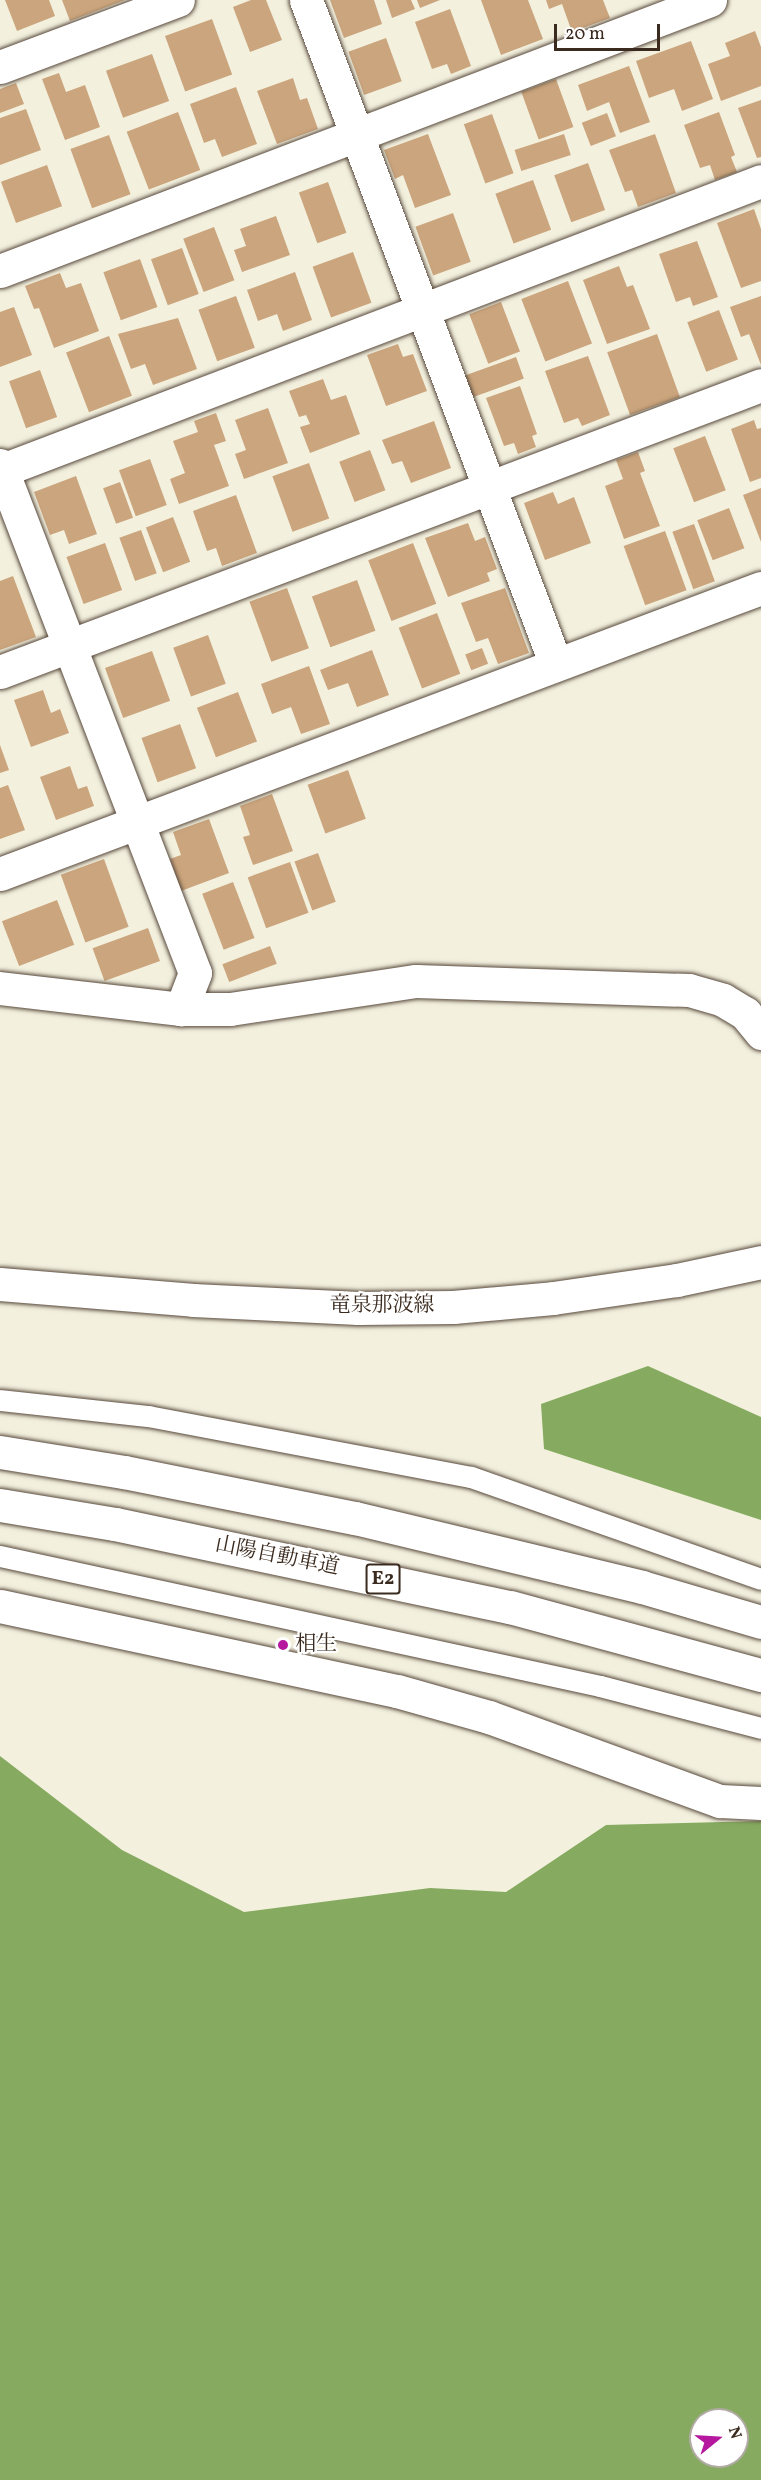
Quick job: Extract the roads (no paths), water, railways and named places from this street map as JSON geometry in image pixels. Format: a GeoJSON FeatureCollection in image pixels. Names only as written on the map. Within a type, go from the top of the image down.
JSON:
{"type":"FeatureCollection","features":[{"type":"Feature","properties":{"kind":"main road"},"geometry":{"type":"LineString","coordinates":[[0,67],[178,0]]}},
{"type":"Feature","properties":{"kind":"main road"},"geometry":{"type":"LineString","coordinates":[[306,0],[492,487],[556,665]]}},
{"type":"Feature","properties":{"kind":"main road"},"geometry":{"type":"LineString","coordinates":[[0,271],[710,0]]}},
{"type":"Feature","properties":{"kind":"main road"},"geometry":{"type":"LineString","coordinates":[[181,1009],[195,973],[72,645],[1,469],[761,181]]}},
{"type":"Feature","properties":{"kind":"main road"},"geometry":{"type":"LineString","coordinates":[[0,672],[761,385]]}},
{"type":"Feature","properties":{"kind":"main road"},"geometry":{"type":"LineString","coordinates":[[0,874],[761,588]]}},
{"type":"Feature","properties":{"kind":"main road"},"geometry":{"type":"LineString","coordinates":[[0,988],[181,1009],[230,1009],[416,981],[689,990],[723,999],[745,1013],[761,1034]]}},
{"type":"Feature","properties":{"kind":"main road","name":"竜泉那波線"},"geometry":{"type":"LineString","coordinates":[[0,1284],[193,1300],[358,1308],[453,1307],[654,1284],[761,1262]]}},
{"type":"Feature","properties":{"kind":"main road"},"geometry":{"type":"LineString","coordinates":[[0,1452],[124,1472],[356,1518],[642,1587],[761,1622]]}},
{"type":"Feature","properties":{"kind":"main road","name":"山陽自動車道"},"geometry":{"type":"LineString","coordinates":[[0,1505],[137,1528],[499,1604],[761,1676]]}},
{"type":"Feature","properties":{"kind":"main road"},"geometry":{"type":"LineString","coordinates":[[0,1606],[397,1691],[489,1717],[720,1801],[761,1803]]}},
{"type":"Feature","properties":{"kind":"lane"},"geometry":{"type":"LineString","coordinates":[[0,1400],[148,1416],[471,1477],[761,1579]]}},
{"type":"Feature","properties":{"kind":"lane"},"geometry":{"type":"LineString","coordinates":[[0,1557],[600,1686],[761,1728]]}},
{"type":"Feature","properties":{"kind":"place","name":"相生"},"geometry":{"type":"Point","coordinates":[283,1645]}}]}
